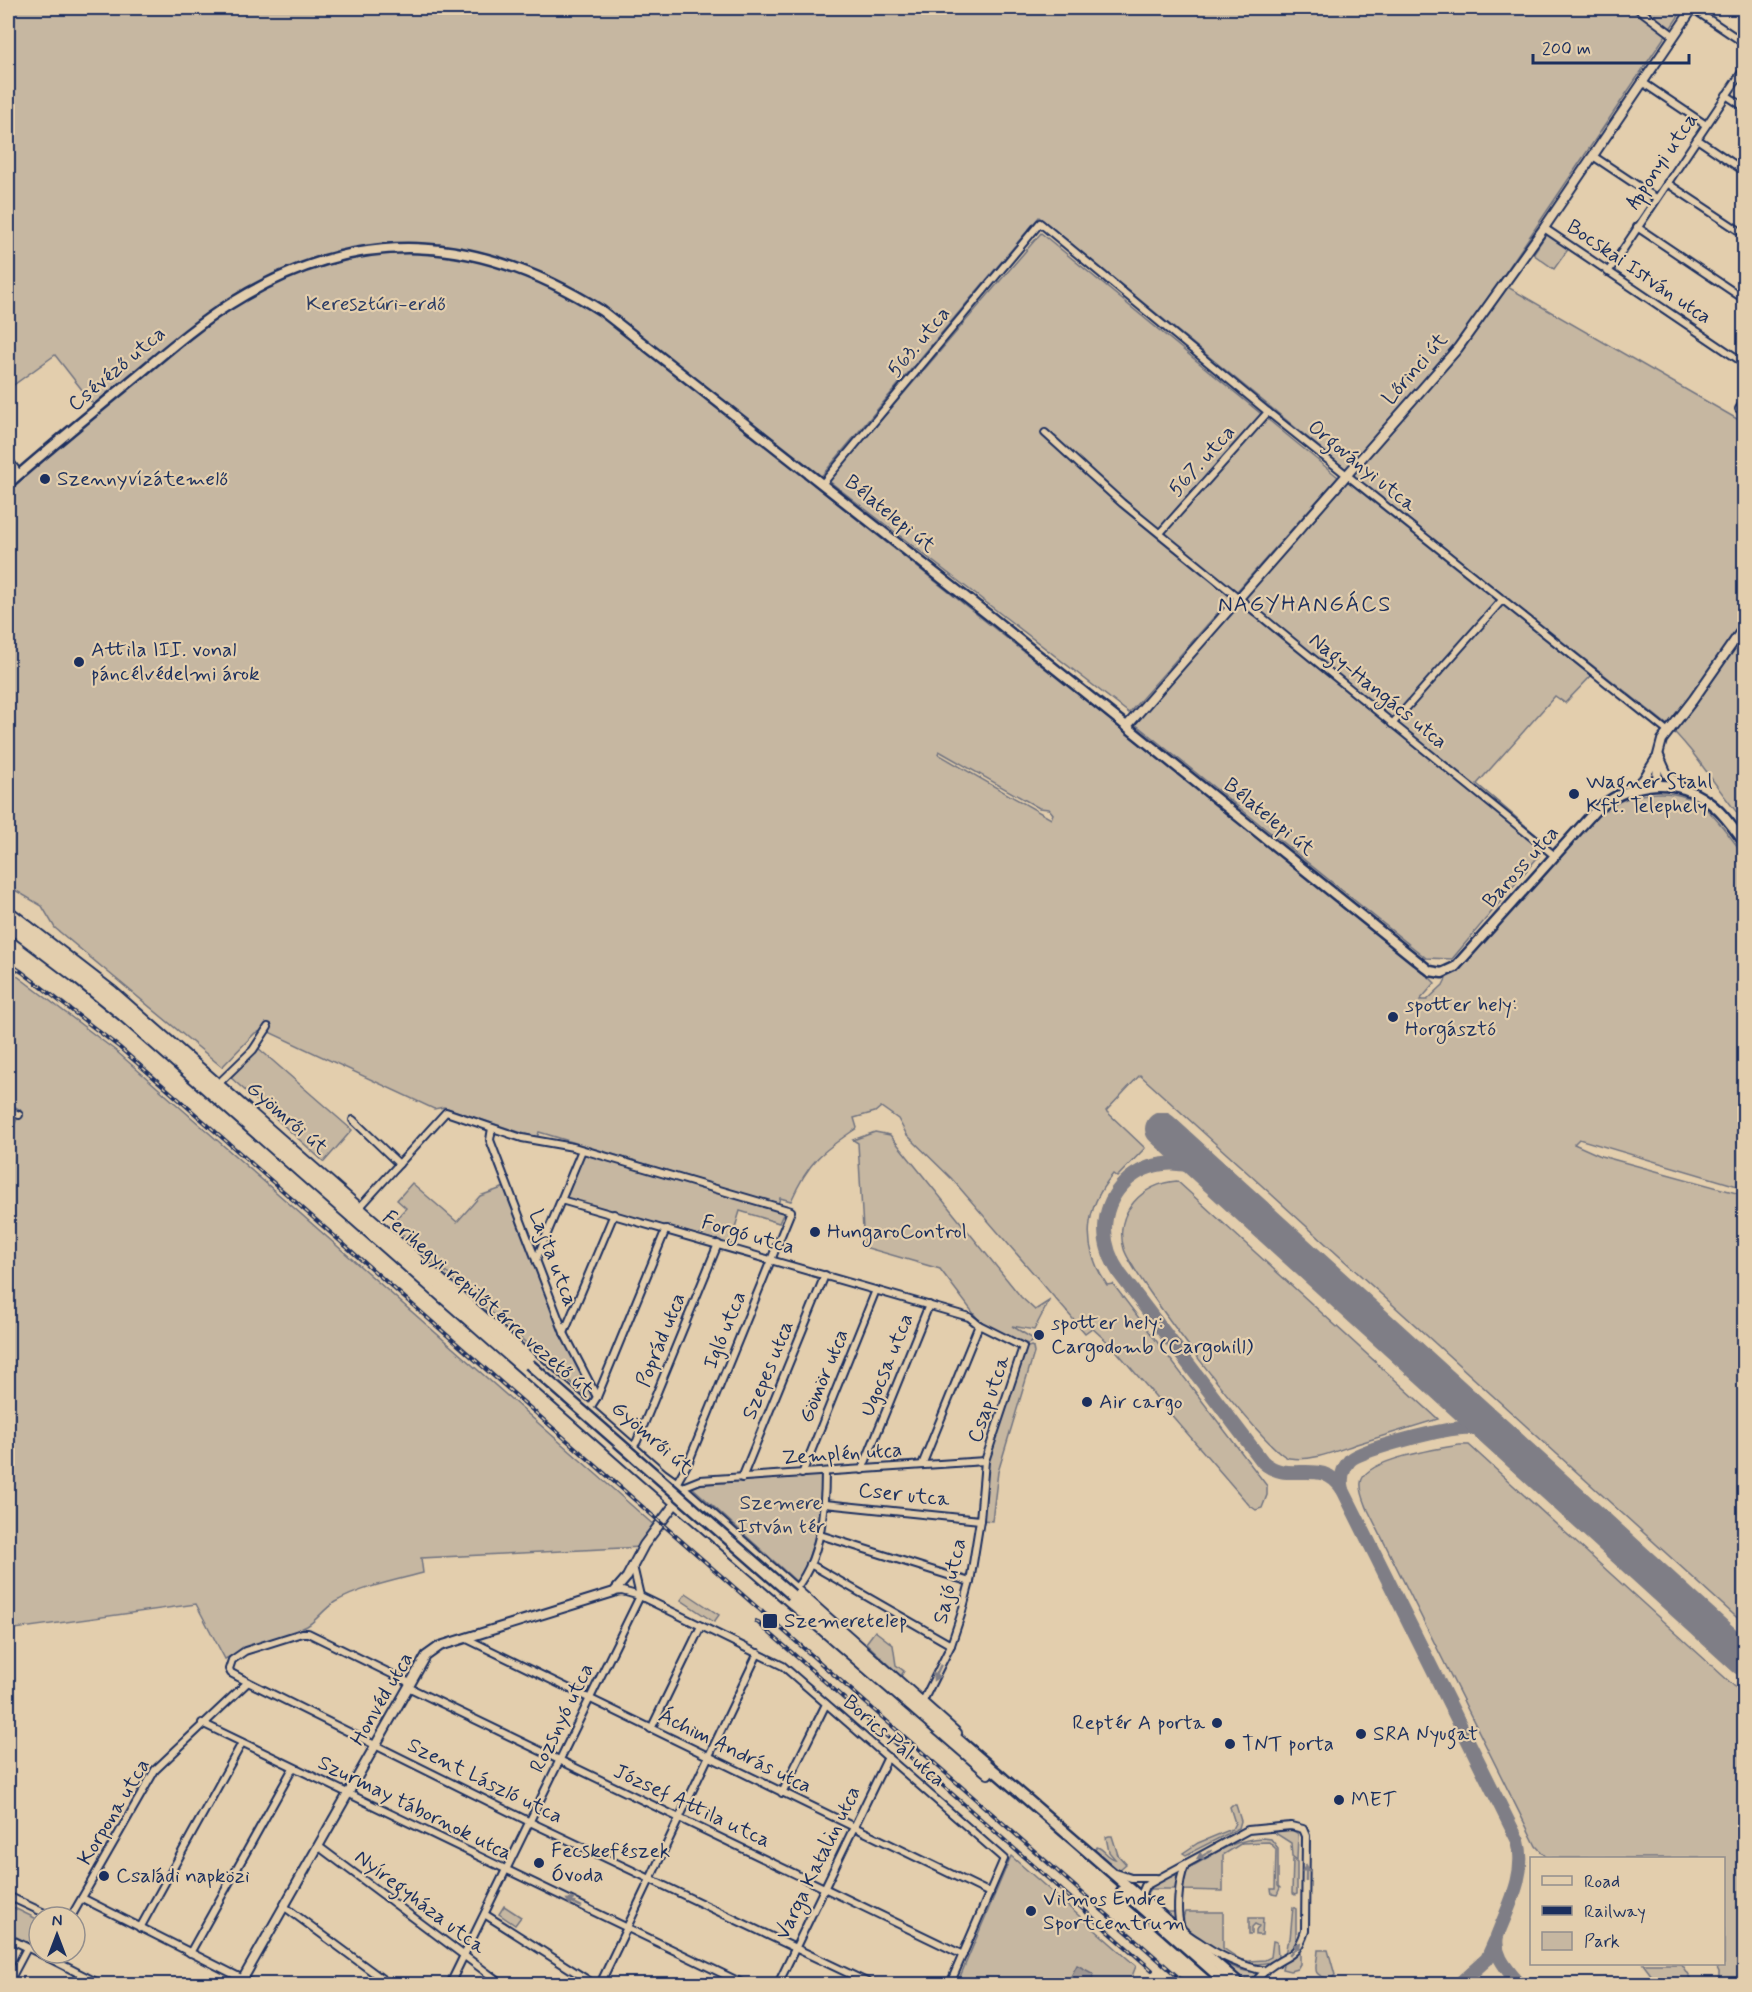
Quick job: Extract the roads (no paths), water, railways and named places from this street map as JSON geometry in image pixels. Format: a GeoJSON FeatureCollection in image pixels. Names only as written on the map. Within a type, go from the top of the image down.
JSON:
{"type":"FeatureCollection","features":[{"type":"Feature","properties":{"kind":"main road","name":"Bélatelepi út"},"geometry":{"type":"LineString","coordinates":[[254,290],[286,274],[326,260],[381,250],[452,251],[519,268],[546,279],[602,311],[823,483],[1430,970],[1442,973]]}},
{"type":"Feature","properties":{"kind":"main road","name":"Csévéző utca"},"geometry":{"type":"LineString","coordinates":[[8,484],[184,337],[254,290]]}},
{"type":"Feature","properties":{"kind":"main road","name":"Baross utca"},"geometry":{"type":"LineString","coordinates":[[1442,973],[1455,967],[1595,811],[1615,795],[1630,789],[1657,785]]}},
{"type":"Feature","properties":{"kind":"main road"},"geometry":{"type":"LineString","coordinates":[[1657,785],[1682,788],[1707,801],[1744,842]]}},
{"type":"Feature","properties":{"kind":"main road","name":"Ferihegyi repülőtérre vezető út"},"geometry":{"type":"LineString","coordinates":[[8,919],[131,1015],[529,1364],[794,1592],[990,1771],[1139,1902],[1209,1956],[1240,1984]]}},
{"type":"Feature","properties":{"kind":"main road","name":"Ferihegyi repülőtérre vezető út"},"geometry":{"type":"LineString","coordinates":[[990,1771],[1106,1870],[1227,1984]]}},
{"type":"Feature","properties":{"kind":"street"},"geometry":{"type":"LineString","coordinates":[[1636,8],[1673,35]]}},
{"type":"Feature","properties":{"kind":"street"},"geometry":{"type":"LineString","coordinates":[[1692,8],[1744,43]]}},
{"type":"Feature","properties":{"kind":"street","name":"Lőrinci út"},"geometry":{"type":"LineString","coordinates":[[1127,726],[1458,348],[1545,228],[1692,8]]}},
{"type":"Feature","properties":{"kind":"street","name":"Apponyi utca"},"geometry":{"type":"LineString","coordinates":[[1608,272],[1744,69]]}},
{"type":"Feature","properties":{"kind":"street"},"geometry":{"type":"LineString","coordinates":[[1642,82],[1706,125]]}},
{"type":"Feature","properties":{"kind":"street"},"geometry":{"type":"LineString","coordinates":[[1726,95],[1744,107]]}},
{"type":"Feature","properties":{"kind":"street"},"geometry":{"type":"LineString","coordinates":[[1697,139],[1744,171]]}},
{"type":"Feature","properties":{"kind":"street"},"geometry":{"type":"LineString","coordinates":[[1593,156],[1656,198]]}},
{"type":"Feature","properties":{"kind":"street"},"geometry":{"type":"LineString","coordinates":[[1667,183],[1744,234]]}},
{"type":"Feature","properties":{"kind":"street","name":"Orgoványi utca"},"geometry":{"type":"LineString","coordinates":[[1040,223],[1268,412],[1667,731]]}},
{"type":"Feature","properties":{"kind":"street","name":"563. utca"},"geometry":{"type":"LineString","coordinates":[[823,483],[1040,223]]}},
{"type":"Feature","properties":{"kind":"street"},"geometry":{"type":"LineString","coordinates":[[1637,227],[1744,299]]}},
{"type":"Feature","properties":{"kind":"street","name":"Bocskai István utca"},"geometry":{"type":"LineString","coordinates":[[1545,228],[1744,363]]}},
{"type":"Feature","properties":{"kind":"street"},"geometry":{"type":"LineString","coordinates":[[1739,409],[1744,401]]}},
{"type":"Feature","properties":{"kind":"street","name":"567. utca"},"geometry":{"type":"LineString","coordinates":[[1160,533],[1268,412]]}},
{"type":"Feature","properties":{"kind":"street","name":"Nagy-Hangács utca"},"geometry":{"type":"LineString","coordinates":[[1045,433],[1122,503],[1555,856]]}},
{"type":"Feature","properties":{"kind":"street"},"geometry":{"type":"LineString","coordinates":[[8,459],[19,474]]}},
{"type":"Feature","properties":{"kind":"street"},"geometry":{"type":"LineString","coordinates":[[1392,723],[1503,599]]}},
{"type":"Feature","properties":{"kind":"street","name":"Baross utca"},"geometry":{"type":"LineString","coordinates":[[1657,785],[1658,754],[1667,731],[1693,700],[1744,627]]}},
{"type":"Feature","properties":{"kind":"street"},"geometry":{"type":"LineString","coordinates":[[1658,754],[1667,774],[1682,788]]}},
{"type":"Feature","properties":{"kind":"street","name":"Baross utca"},"geometry":{"type":"LineString","coordinates":[[1630,789],[1649,772],[1658,754]]}},
{"type":"Feature","properties":{"kind":"street","name":"Gyömrői út"},"geometry":{"type":"LineString","coordinates":[[8,910],[113,991],[633,1447],[676,1484],[685,1487],[794,1592],[923,1701],[990,1771]]}},
{"type":"Feature","properties":{"kind":"street","name":"Gyömrői út"},"geometry":{"type":"LineString","coordinates":[[8,927],[122,1016],[656,1486],[670,1505],[683,1509],[990,1771]]}},
{"type":"Feature","properties":{"kind":"street"},"geometry":{"type":"LineString","coordinates":[[219,1083],[253,1050],[268,1027]]}},
{"type":"Feature","properties":{"kind":"street"},"geometry":{"type":"LineString","coordinates":[[8,1110],[19,1115]]}},
{"type":"Feature","properties":{"kind":"street"},"geometry":{"type":"LineString","coordinates":[[360,1207],[446,1112],[536,1141],[582,1149],[536,1261]]}},
{"type":"Feature","properties":{"kind":"street"},"geometry":{"type":"LineString","coordinates":[[353,1120],[399,1164]]}},
{"type":"Feature","properties":{"kind":"street","name":"Lajta utca"},"geometry":{"type":"LineString","coordinates":[[492,1128],[490,1140],[564,1333],[597,1397]]}},
{"type":"Feature","properties":{"kind":"street","name":"Igló utca"},"geometry":{"type":"LineString","coordinates":[[582,1149],[791,1211],[690,1461],[685,1475],[685,1487]]}},
{"type":"Feature","properties":{"kind":"street","name":"Forgó utca"},"geometry":{"type":"LineString","coordinates":[[561,1200],[666,1228],[969,1317],[979,1325],[1023,1347]]}},
{"type":"Feature","properties":{"kind":"street"},"geometry":{"type":"LineString","coordinates":[[564,1333],[614,1214]]}},
{"type":"Feature","properties":{"kind":"street"},"geometry":{"type":"LineString","coordinates":[[590,1408],[597,1397],[666,1228]]}},
{"type":"Feature","properties":{"kind":"street","name":"Poprád utca"},"geometry":{"type":"LineString","coordinates":[[633,1447],[718,1244]]}},
{"type":"Feature","properties":{"kind":"street","name":"Szepes utca"},"geometry":{"type":"LineString","coordinates":[[742,1478],[825,1275]]}},
{"type":"Feature","properties":{"kind":"street","name":"Gömör utca"},"geometry":{"type":"LineString","coordinates":[[802,1474],[876,1290]]}},
{"type":"Feature","properties":{"kind":"street","name":"Ugocsa utca"},"geometry":{"type":"LineString","coordinates":[[862,1470],[928,1305]]}},
{"type":"Feature","properties":{"kind":"street"},"geometry":{"type":"LineString","coordinates":[[922,1466],[979,1325]]}},
{"type":"Feature","properties":{"kind":"street","name":"Csap utca"},"geometry":{"type":"LineString","coordinates":[[986,1461],[1023,1347]]}},
{"type":"Feature","properties":{"kind":"street","name":"Zemplén utca"},"geometry":{"type":"LineString","coordinates":[[685,1475],[700,1480],[986,1461]]}},
{"type":"Feature","properties":{"kind":"street","name":"Sajó utca"},"geometry":{"type":"LineString","coordinates":[[923,1701],[951,1645],[970,1582],[986,1461]]}},
{"type":"Feature","properties":{"kind":"street"},"geometry":{"type":"LineString","coordinates":[[794,1592],[810,1564],[820,1535],[825,1504],[825,1472]]}},
{"type":"Feature","properties":{"kind":"street","name":"Igló utca"},"geometry":{"type":"LineString","coordinates":[[676,1484],[685,1475]]}},
{"type":"Feature","properties":{"kind":"street","name":"Zemplén utca"},"geometry":{"type":"LineString","coordinates":[[685,1487],[700,1480]]}},
{"type":"Feature","properties":{"kind":"street"},"geometry":{"type":"LineString","coordinates":[[670,1505],[676,1484]]}},
{"type":"Feature","properties":{"kind":"street"},"geometry":{"type":"LineString","coordinates":[[614,1592],[627,1577],[642,1547],[685,1487]]}},
{"type":"Feature","properties":{"kind":"street","name":"Cser utca"},"geometry":{"type":"LineString","coordinates":[[825,1504],[980,1520]]}},
{"type":"Feature","properties":{"kind":"street"},"geometry":{"type":"LineString","coordinates":[[670,1505],[683,1509]]}},
{"type":"Feature","properties":{"kind":"street"},"geometry":{"type":"LineString","coordinates":[[820,1535],[970,1582]]}},
{"type":"Feature","properties":{"kind":"street"},"geometry":{"type":"LineString","coordinates":[[810,1564],[951,1645]]}},
{"type":"Feature","properties":{"kind":"street"},"geometry":{"type":"LineString","coordinates":[[614,1592],[622,1591],[640,1596],[633,1566]]}},
{"type":"Feature","properties":{"kind":"street","name":"Honvéd utca"},"geometry":{"type":"LineString","coordinates":[[241,1982],[422,1661],[433,1649],[614,1592]]}},
{"type":"Feature","properties":{"kind":"street","name":"Borics Pál utca"},"geometry":{"type":"LineString","coordinates":[[640,1596],[783,1666],[1004,1859],[990,1893]]}},
{"type":"Feature","properties":{"kind":"street","name":"Rozsnyó utca"},"geometry":{"type":"LineString","coordinates":[[450,1984],[486,1915],[640,1596]]}},
{"type":"Feature","properties":{"kind":"street"},"geometry":{"type":"LineString","coordinates":[[651,1729],[701,1626]]}},
{"type":"Feature","properties":{"kind":"street","name":"József Attila utca"},"geometry":{"type":"LineString","coordinates":[[248,1682],[231,1673],[229,1669],[232,1659],[245,1651],[302,1633],[316,1636],[560,1762],[963,1955]]}},
{"type":"Feature","properties":{"kind":"street","name":"Áchim András utca"},"geometry":{"type":"LineString","coordinates":[[465,1638],[990,1893]]}},
{"type":"Feature","properties":{"kind":"street"},"geometry":{"type":"LineString","coordinates":[[600,1984],[758,1653]]}},
{"type":"Feature","properties":{"kind":"street","name":"Korpona utca"},"geometry":{"type":"LineString","coordinates":[[78,1905],[155,1770],[202,1723],[248,1682]]}},
{"type":"Feature","properties":{"kind":"street","name":"Szent László utca"},"geometry":{"type":"LineString","coordinates":[[248,1682],[530,1822],[871,1984]]}},
{"type":"Feature","properties":{"kind":"street"},"geometry":{"type":"LineString","coordinates":[[782,1793],[826,1704]]}},
{"type":"Feature","properties":{"kind":"street","name":"Szurmay tábornok utca"},"geometry":{"type":"LineString","coordinates":[[202,1723],[744,1984]]}},
{"type":"Feature","properties":{"kind":"street"},"geometry":{"type":"LineString","coordinates":[[140,1928],[242,1743]]}},
{"type":"Feature","properties":{"kind":"street","name":"Varga Katalin utca"},"geometry":{"type":"LineString","coordinates":[[778,1984],[888,1756]]}},
{"type":"Feature","properties":{"kind":"street"},"geometry":{"type":"LineString","coordinates":[[190,1953],[294,1768]]}},
{"type":"Feature","properties":{"kind":"street"},"geometry":{"type":"LineString","coordinates":[[1139,1902],[1145,1886],[1248,1830],[1291,1826],[1303,1830],[1306,1836],[1305,1931],[1293,1955],[1266,1971],[1253,1984]]}},
{"type":"Feature","properties":{"kind":"street","name":"Nyíregyháza utca"},"geometry":{"type":"LineString","coordinates":[[318,1846],[502,1984]]}},
{"type":"Feature","properties":{"kind":"street"},"geometry":{"type":"LineString","coordinates":[[1185,1866],[1180,1877],[1179,1901],[1179,1919],[1184,1931],[1227,1960],[1248,1968],[1266,1971]]}},
{"type":"Feature","properties":{"kind":"street"},"geometry":{"type":"LineString","coordinates":[[1106,1870],[1131,1878],[1160,1878]]}},
{"type":"Feature","properties":{"kind":"street"},"geometry":{"type":"LineString","coordinates":[[950,1984],[990,1893]]}},
{"type":"Feature","properties":{"kind":"street"},"geometry":{"type":"LineString","coordinates":[[8,1896],[27,1905]]}},
{"type":"Feature","properties":{"kind":"street"},"geometry":{"type":"LineString","coordinates":[[82,1898],[190,1953],[241,1982],[253,1984]]}},
{"type":"Feature","properties":{"kind":"street"},"geometry":{"type":"LineString","coordinates":[[285,1907],[389,1984]]}},
{"type":"Feature","properties":{"kind":"street"},"geometry":{"type":"LineString","coordinates":[[486,1915],[594,1984]]}},
{"type":"Feature","properties":{"kind":"street"},"geometry":{"type":"LineString","coordinates":[[8,1938],[27,1948],[8,1984]]}},
{"type":"Feature","properties":{"kind":"street"},"geometry":{"type":"LineString","coordinates":[[64,1965],[100,1984]]}},
{"type":"Feature","properties":{"kind":"street"},"geometry":{"type":"LineString","coordinates":[[78,1984],[82,1976]]}},
{"type":"Feature","properties":{"kind":"railway"},"geometry":{"type":"LineString","coordinates":[[8,963],[119,1047],[1186,1984]]}},
{"type":"Feature","properties":{"kind":"railway"},"geometry":{"type":"LineString","coordinates":[[756,1621],[1152,1970]]}},
{"type":"Feature","properties":{"kind":"place","name":"Szennyvízátemelő"},"geometry":{"type":"Point","coordinates":[45,479]}},
{"type":"Feature","properties":{"kind":"place","name":"Attila III. vonal páncélvédelmi árok"},"geometry":{"type":"Point","coordinates":[79,662]}},
{"type":"Feature","properties":{"kind":"place","name":"Wagner Stahl Kft. Telephely"},"geometry":{"type":"Point","coordinates":[1574,794]}},
{"type":"Feature","properties":{"kind":"place","name":"spotter hely: Horgásztó"},"geometry":{"type":"Point","coordinates":[1393,1017]}},
{"type":"Feature","properties":{"kind":"place","name":"HungaroControl"},"geometry":{"type":"Point","coordinates":[815,1232]}},
{"type":"Feature","properties":{"kind":"place","name":"spotter hely: Cargodomb (Cargohill)"},"geometry":{"type":"Point","coordinates":[1039,1335]}},
{"type":"Feature","properties":{"kind":"place","name":"Air cargo"},"geometry":{"type":"Point","coordinates":[1087,1402]}},
{"type":"Feature","properties":{"kind":"place","name":"Szemeretelep"},"geometry":{"type":"Point","coordinates":[770,1621]}},
{"type":"Feature","properties":{"kind":"place","name":"Reptér A porta"},"geometry":{"type":"Point","coordinates":[1217,1723]}},
{"type":"Feature","properties":{"kind":"place","name":"SRA Nyugat"},"geometry":{"type":"Point","coordinates":[1361,1734]}},
{"type":"Feature","properties":{"kind":"place","name":"TNT porta"},"geometry":{"type":"Point","coordinates":[1230,1744]}},
{"type":"Feature","properties":{"kind":"place","name":"MET"},"geometry":{"type":"Point","coordinates":[1339,1800]}},
{"type":"Feature","properties":{"kind":"place","name":"Fecskefészek Óvoda"},"geometry":{"type":"Point","coordinates":[539,1863]}},
{"type":"Feature","properties":{"kind":"place","name":"Családi napközi"},"geometry":{"type":"Point","coordinates":[104,1876]}},
{"type":"Feature","properties":{"kind":"place","name":"Vilmos Endre Sportcentrum"},"geometry":{"type":"Point","coordinates":[1031,1911]}},
{"type":"Feature","properties":{"kind":"district","name":"NAGYHANGÁCS"},"geometry":{"type":"Point","coordinates":[1305,605]}},
{"type":"Feature","properties":{"kind":"park label","name":"Keresztúri-erdő"},"geometry":{"type":"Point","coordinates":[376,304]}},
{"type":"Feature","properties":{"kind":"park label","name":"Szemere István tér"},"geometry":{"type":"Point","coordinates":[781,1515]}}]}
